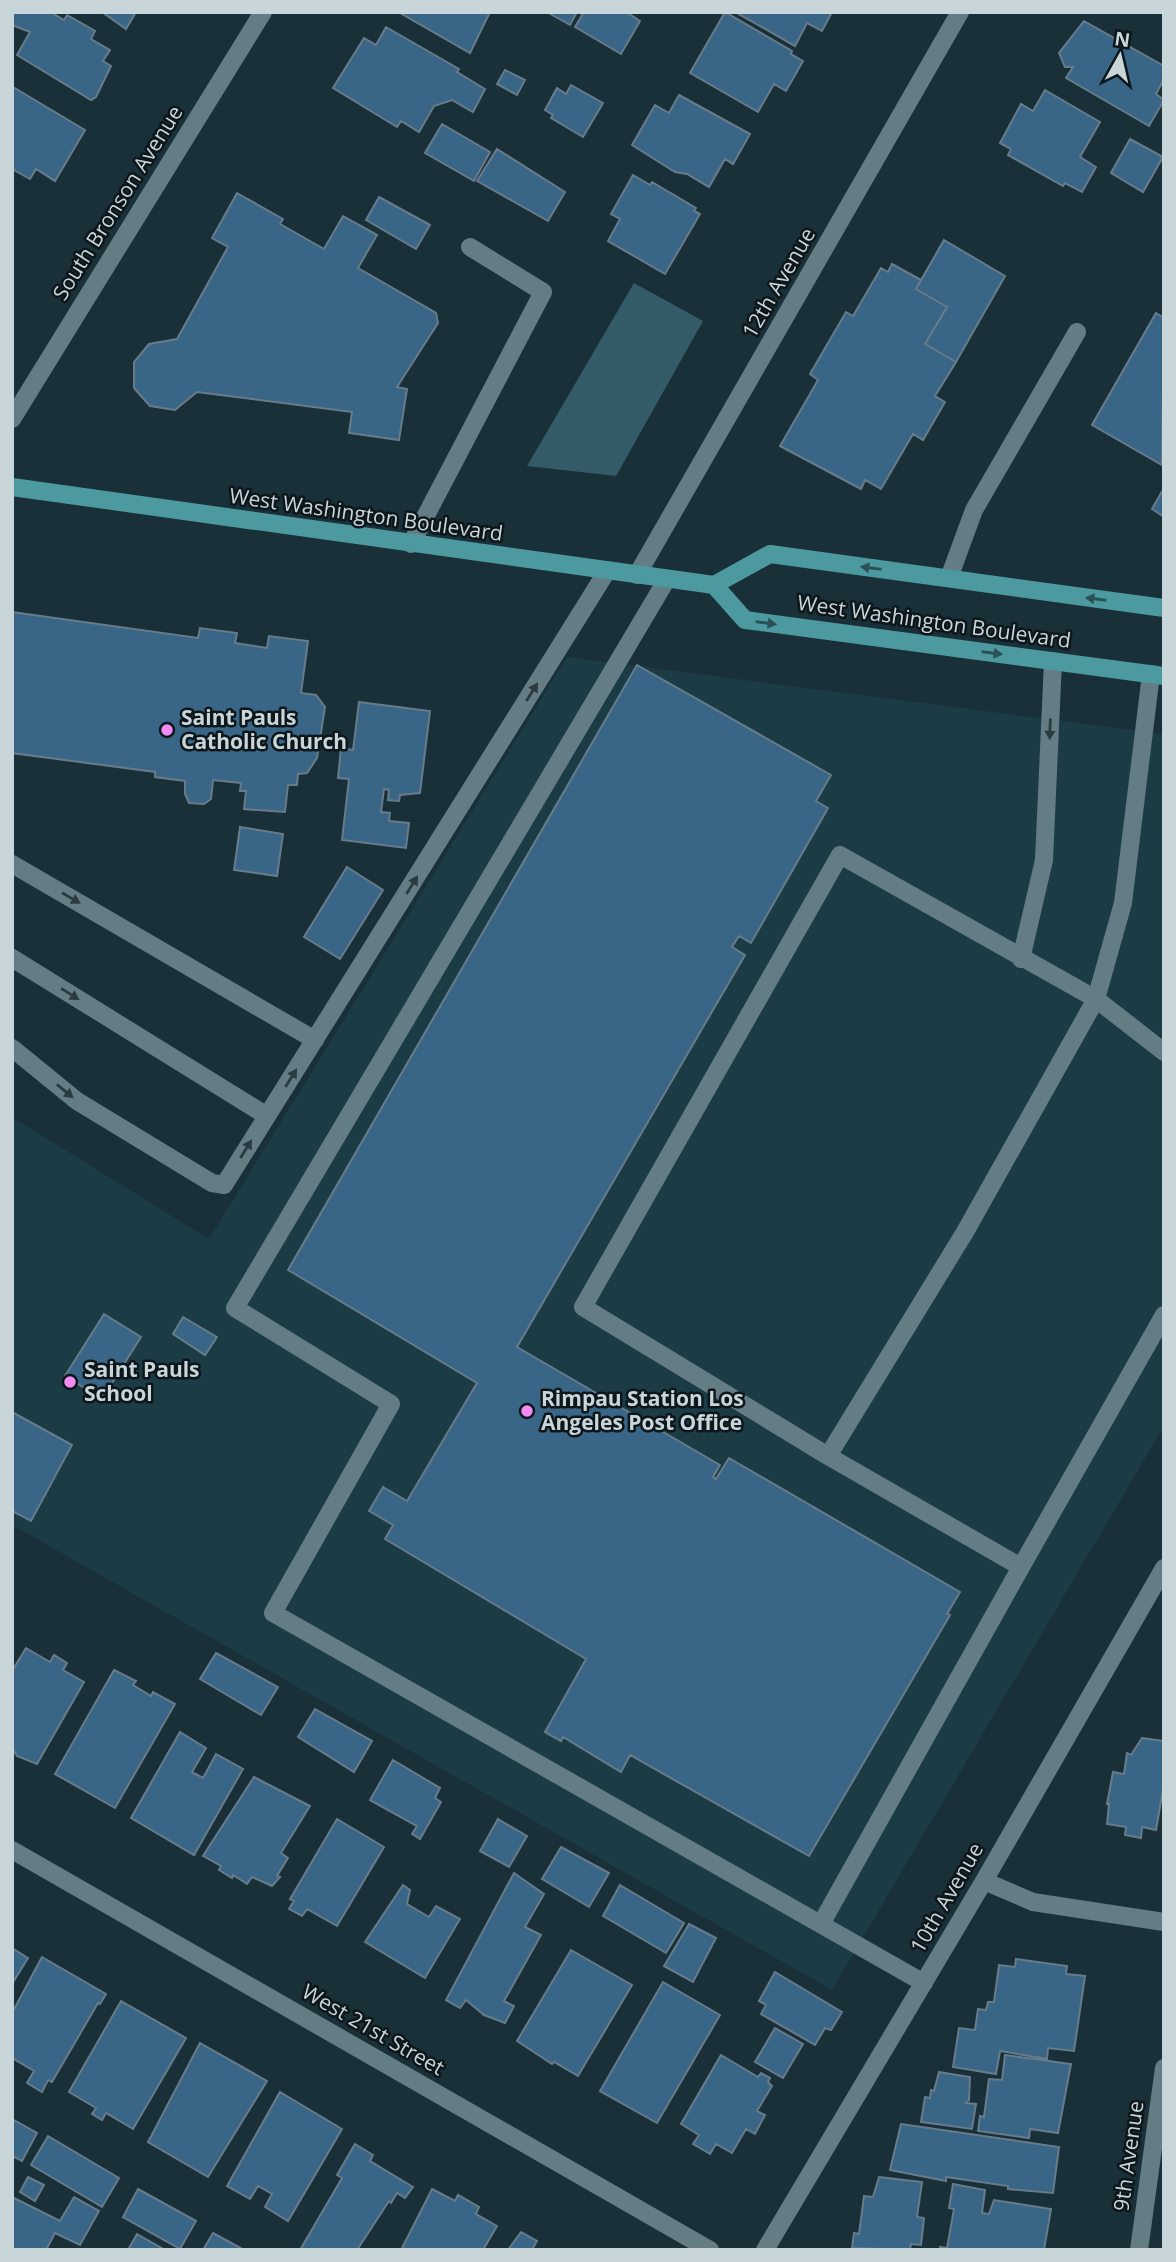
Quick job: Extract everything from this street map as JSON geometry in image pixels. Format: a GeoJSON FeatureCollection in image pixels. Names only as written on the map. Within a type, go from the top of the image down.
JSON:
{"type":"FeatureCollection","features":[{"type":"Feature","properties":{"kind":"main road","name":"West Washington Boulevard"},"geometry":{"type":"LineString","coordinates":[[12,488],[714,585],[745,620],[1158,675]]}},
{"type":"Feature","properties":{"kind":"main road"},"geometry":{"type":"LineString","coordinates":[[714,585],[769,554],[1164,608]]}},
{"type":"Feature","properties":{"kind":"street","name":"South Bronson Avenue"},"geometry":{"type":"LineString","coordinates":[[12,419],[263,12]]}},
{"type":"Feature","properties":{"kind":"street","name":"12th Avenue"},"geometry":{"type":"LineString","coordinates":[[638,575],[960,12]]}},
{"type":"Feature","properties":{"kind":"street"},"geometry":{"type":"LineString","coordinates":[[411,544],[543,292],[470,247]]}},
{"type":"Feature","properties":{"kind":"street"},"geometry":{"type":"LineString","coordinates":[[948,578],[974,510],[1077,332]]}},
{"type":"Feature","properties":{"kind":"street"},"geometry":{"type":"LineString","coordinates":[[12,1048],[77,1101],[212,1183],[224,1185],[607,571]]}},
{"type":"Feature","properties":{"kind":"street"},"geometry":{"type":"LineString","coordinates":[[667,579],[235,1308],[391,1404],[273,1613],[924,1983]]}},
{"type":"Feature","properties":{"kind":"street"},"geometry":{"type":"LineString","coordinates":[[1021,959],[1044,860],[1053,661]]}},
{"type":"Feature","properties":{"kind":"street"},"geometry":{"type":"LineString","coordinates":[[828,1456],[965,1232],[1096,999],[1123,903],[1158,675]]}},
{"type":"Feature","properties":{"kind":"street"},"geometry":{"type":"LineString","coordinates":[[1021,1567],[828,1456],[583,1307],[839,855],[1096,999],[1164,1052]]}},
{"type":"Feature","properties":{"kind":"street"},"geometry":{"type":"LineString","coordinates":[[12,864],[315,1040]]}},
{"type":"Feature","properties":{"kind":"street"},"geometry":{"type":"LineString","coordinates":[[12,958],[267,1116]]}},
{"type":"Feature","properties":{"kind":"street"},"geometry":{"type":"LineString","coordinates":[[821,1924],[1164,1315]]}},
{"type":"Feature","properties":{"kind":"street","name":"10th Avenue"},"geometry":{"type":"LineString","coordinates":[[765,2250],[984,1881],[1164,1568]]}},
{"type":"Feature","properties":{"kind":"street","name":"West 21st Street"},"geometry":{"type":"LineString","coordinates":[[12,1850],[710,2250]]}},
{"type":"Feature","properties":{"kind":"street"},"geometry":{"type":"LineString","coordinates":[[984,1881],[1033,1902],[1164,1922]]}},
{"type":"Feature","properties":{"kind":"street","name":"9th Avenue"},"geometry":{"type":"LineString","coordinates":[[1139,2250],[1164,2068]]}},
{"type":"Feature","properties":{"kind":"shaded area"},"geometry":{"type":"Polygon","coordinates":[[[634,283],[703,321],[616,476],[527,466],[634,283]]]}},
{"type":"Feature","properties":{"kind":"shaded area"},"geometry":{"type":"Polygon","coordinates":[[[567,657],[1164,734],[1164,1426],[832,1990],[12,1525],[12,1117],[209,1239],[567,657]]]}},
{"type":"Feature","properties":{"kind":"building"},"geometry":{"type":"Polygon","coordinates":[[[12,12],[50,12],[64,20],[67,15],[95,31],[91,39],[110,50],[103,61],[111,66],[96,97],[91,100],[17,55],[30,32],[12,25],[12,12]]]}},
{"type":"Feature","properties":{"kind":"building"},"geometry":{"type":"Polygon","coordinates":[[[102,12],[136,12],[126,29],[102,12]]]}},
{"type":"Feature","properties":{"kind":"building"},"geometry":{"type":"Polygon","coordinates":[[[400,12],[490,12],[470,53],[400,13],[400,12]]]}},
{"type":"Feature","properties":{"kind":"building"},"geometry":{"type":"Polygon","coordinates":[[[547,12],[577,12],[570,25],[547,12]]]}},
{"type":"Feature","properties":{"kind":"building"},"geometry":{"type":"Polygon","coordinates":[[[584,12],[626,12],[640,21],[621,54],[575,27],[584,12]]]}},
{"type":"Feature","properties":{"kind":"building"},"geometry":{"type":"Polygon","coordinates":[[[725,12],[792,51],[791,54],[803,61],[786,91],[774,84],[758,112],[690,73],[725,12]]]}},
{"type":"Feature","properties":{"kind":"building"},"geometry":{"type":"Polygon","coordinates":[[[832,12],[822,31],[807,23],[795,46],[737,13],[832,12]]]}},
{"type":"Feature","properties":{"kind":"building"},"geometry":{"type":"Polygon","coordinates":[[[1084,21],[1164,66],[1164,79],[1156,94],[1164,100],[1149,126],[1066,78],[1073,67],[1065,67],[1059,53],[1084,21]]]}},
{"type":"Feature","properties":{"kind":"building"},"geometry":{"type":"Polygon","coordinates":[[[386,27],[459,69],[457,72],[485,89],[473,112],[452,100],[434,106],[419,132],[401,121],[397,127],[333,88],[364,38],[376,45],[386,27]]]}},
{"type":"Feature","properties":{"kind":"building"},"geometry":{"type":"Polygon","coordinates":[[[505,70],[525,80],[517,95],[497,84],[505,70]]]}},
{"type":"Feature","properties":{"kind":"building"},"geometry":{"type":"Polygon","coordinates":[[[571,85],[603,103],[583,137],[551,118],[553,115],[545,110],[557,88],[566,94],[571,85]]]}},
{"type":"Feature","properties":{"kind":"building"},"geometry":{"type":"Polygon","coordinates":[[[13,87],[85,130],[55,181],[36,169],[30,179],[12,169],[13,87]]]}},
{"type":"Feature","properties":{"kind":"building"},"geometry":{"type":"Polygon","coordinates":[[[1045,90],[1100,122],[1080,157],[1096,167],[1082,192],[1065,183],[1063,186],[1008,155],[1011,149],[1000,143],[1021,104],[1033,111],[1045,90]]]}},
{"type":"Feature","properties":{"kind":"building"},"geometry":{"type":"Polygon","coordinates":[[[679,95],[750,134],[733,164],[725,159],[709,187],[687,174],[675,172],[632,145],[655,105],[669,113],[679,95]]]}},
{"type":"Feature","properties":{"kind":"building"},"geometry":{"type":"Polygon","coordinates":[[[442,124],[490,152],[474,181],[425,153],[442,124]]]}},
{"type":"Feature","properties":{"kind":"building"},"geometry":{"type":"Polygon","coordinates":[[[1130,139],[1163,157],[1143,192],[1111,173],[1130,139]]]}},
{"type":"Feature","properties":{"kind":"building"},"geometry":{"type":"Polygon","coordinates":[[[497,149],[565,192],[548,221],[477,181],[497,149]]]}},
{"type":"Feature","properties":{"kind":"building"},"geometry":{"type":"Polygon","coordinates":[[[633,175],[650,185],[652,182],[696,208],[694,211],[700,214],[665,274],[608,241],[620,219],[611,214],[633,175]]]}},
{"type":"Feature","properties":{"kind":"building"},"geometry":{"type":"Polygon","coordinates":[[[237,193],[283,219],[280,224],[324,249],[343,216],[377,235],[358,268],[436,313],[438,323],[397,387],[407,389],[399,440],[349,433],[352,412],[197,392],[175,410],[150,406],[134,388],[134,362],[149,344],[177,339],[228,247],[212,238],[237,193]]]}},
{"type":"Feature","properties":{"kind":"building"},"geometry":{"type":"Polygon","coordinates":[[[379,197],[430,225],[416,249],[366,220],[379,197]]]}},
{"type":"Feature","properties":{"kind":"building"},"geometry":{"type":"Polygon","coordinates":[[[944,240],[1005,276],[956,362],[925,344],[947,307],[916,289],[944,240]]]}},
{"type":"Feature","properties":{"kind":"building"},"geometry":{"type":"Polygon","coordinates":[[[892,264],[921,280],[916,289],[947,307],[925,344],[956,362],[935,396],[945,402],[923,440],[913,434],[881,489],[865,480],[861,489],[780,446],[818,380],[810,374],[846,312],[853,316],[881,268],[888,272],[892,264]]]}},
{"type":"Feature","properties":{"kind":"building"},"geometry":{"type":"Polygon","coordinates":[[[1156,313],[1164,318],[1162,465],[1092,425],[1156,313]]]}},
{"type":"Feature","properties":{"kind":"building"},"geometry":{"type":"Polygon","coordinates":[[[1164,488],[1164,517],[1152,509],[1164,488]]]}},
{"type":"Feature","properties":{"kind":"building","name":"Saint Pauls Catholic Church"},"geometry":{"type":"Polygon","coordinates":[[[12,612],[198,638],[200,628],[237,633],[235,643],[267,648],[269,636],[308,641],[301,693],[316,695],[325,707],[317,758],[307,773],[298,774],[297,785],[288,785],[285,812],[244,809],[246,791],[240,791],[241,783],[213,780],[211,799],[204,804],[189,803],[185,794],[185,781],[155,777],[155,772],[12,753],[12,612]]]}},
{"type":"Feature","properties":{"kind":"building"},"geometry":{"type":"Polygon","coordinates":[[[637,665],[831,775],[816,801],[828,808],[751,943],[739,936],[732,947],[745,955],[517,1347],[720,1465],[713,1477],[716,1479],[729,1458],[960,1592],[947,1614],[950,1615],[809,1856],[630,1755],[621,1772],[563,1737],[561,1741],[545,1732],[586,1659],[385,1539],[393,1525],[369,1511],[383,1487],[407,1501],[477,1383],[288,1270],[637,665]]]}},
{"type":"Feature","properties":{"kind":"building"},"geometry":{"type":"Polygon","coordinates":[[[359,702],[430,711],[420,793],[400,795],[399,801],[388,800],[389,790],[384,789],[381,812],[390,813],[389,821],[409,823],[406,848],[342,840],[349,779],[338,778],[341,748],[353,750],[359,702]]]}},
{"type":"Feature","properties":{"kind":"building"},"geometry":{"type":"Polygon","coordinates":[[[240,827],[283,834],[277,876],[234,870],[240,827]]]}},
{"type":"Feature","properties":{"kind":"building"},"geometry":{"type":"Polygon","coordinates":[[[347,867],[383,890],[340,959],[304,937],[347,867]]]}},
{"type":"Feature","properties":{"kind":"building"},"geometry":{"type":"Polygon","coordinates":[[[104,1314],[141,1337],[102,1399],[65,1376],[104,1314]]]}},
{"type":"Feature","properties":{"kind":"building"},"geometry":{"type":"Polygon","coordinates":[[[183,1317],[217,1337],[205,1355],[173,1334],[183,1317]]]}},
{"type":"Feature","properties":{"kind":"building"},"geometry":{"type":"Polygon","coordinates":[[[12,1412],[72,1445],[31,1521],[12,1511],[12,1412]]]}},
{"type":"Feature","properties":{"kind":"building"},"geometry":{"type":"Polygon","coordinates":[[[26,1648],[50,1662],[54,1655],[67,1663],[63,1670],[84,1682],[37,1764],[17,1756],[12,1748],[12,1671],[26,1648]]]}},
{"type":"Feature","properties":{"kind":"building"},"geometry":{"type":"Polygon","coordinates":[[[216,1653],[278,1687],[261,1715],[200,1679],[216,1653]]]}},
{"type":"Feature","properties":{"kind":"building"},"geometry":{"type":"Polygon","coordinates":[[[114,1670],[136,1681],[133,1685],[151,1696],[153,1692],[175,1704],[115,1808],[55,1774],[114,1670]]]}},
{"type":"Feature","properties":{"kind":"building"},"geometry":{"type":"Polygon","coordinates":[[[315,1709],[372,1741],[354,1772],[298,1737],[315,1709]]]}},
{"type":"Feature","properties":{"kind":"building"},"geometry":{"type":"Polygon","coordinates":[[[180,1732],[206,1748],[192,1772],[203,1778],[216,1754],[243,1769],[194,1855],[131,1818],[180,1732]]]}},
{"type":"Feature","properties":{"kind":"building"},"geometry":{"type":"Polygon","coordinates":[[[1142,1738],[1164,1741],[1164,1784],[1156,1830],[1142,1827],[1141,1838],[1125,1835],[1126,1827],[1107,1824],[1107,1804],[1113,1772],[1124,1774],[1127,1753],[1131,1755],[1142,1738]]]}},
{"type":"Feature","properties":{"kind":"building"},"geometry":{"type":"Polygon","coordinates":[[[393,1760],[440,1788],[435,1798],[441,1802],[420,1839],[412,1834],[417,1826],[370,1800],[393,1760]]]}},
{"type":"Feature","properties":{"kind":"building"},"geometry":{"type":"Polygon","coordinates":[[[254,1777],[310,1806],[281,1853],[288,1858],[277,1876],[280,1877],[272,1886],[252,1877],[247,1884],[233,1875],[232,1878],[219,1870],[221,1866],[203,1856],[254,1777]]]}},
{"type":"Feature","properties":{"kind":"building"},"geometry":{"type":"Polygon","coordinates":[[[337,1819],[384,1847],[337,1926],[307,1909],[302,1916],[289,1909],[294,1901],[290,1899],[337,1819]]]}},
{"type":"Feature","properties":{"kind":"building"},"geometry":{"type":"Polygon","coordinates":[[[498,1819],[527,1836],[509,1867],[480,1851],[498,1819]]]}},
{"type":"Feature","properties":{"kind":"building"},"geometry":{"type":"Polygon","coordinates":[[[561,1847],[609,1873],[589,1907],[542,1879],[561,1847]]]}},
{"type":"Feature","properties":{"kind":"building"},"geometry":{"type":"Polygon","coordinates":[[[514,1873],[544,1894],[525,1927],[541,1935],[504,2001],[514,2006],[505,2023],[484,2015],[466,2000],[460,2008],[446,2000],[514,1873]]]}},
{"type":"Feature","properties":{"kind":"building"},"geometry":{"type":"Polygon","coordinates":[[[403,1885],[410,1890],[407,1904],[429,1917],[436,1906],[460,1919],[425,1978],[365,1942],[403,1885]]]}},
{"type":"Feature","properties":{"kind":"building"},"geometry":{"type":"Polygon","coordinates":[[[620,1885],[684,1923],[666,1953],[603,1916],[620,1885]]]}},
{"type":"Feature","properties":{"kind":"building"},"geometry":{"type":"Polygon","coordinates":[[[689,1924],[716,1938],[693,1982],[664,1966],[689,1924]]]}},
{"type":"Feature","properties":{"kind":"building"},"geometry":{"type":"Polygon","coordinates":[[[12,1948],[28,1958],[12,1984],[12,1948]]]}},
{"type":"Feature","properties":{"kind":"building"},"geometry":{"type":"Polygon","coordinates":[[[571,1950],[632,1985],[578,2076],[554,2062],[552,2064],[517,2041],[571,1950]]]}},
{"type":"Feature","properties":{"kind":"building"},"geometry":{"type":"Polygon","coordinates":[[[42,1957],[106,1994],[100,2004],[98,2003],[52,2082],[48,2080],[42,2092],[27,2083],[34,2071],[12,2058],[12,2013],[42,1957]]]}},
{"type":"Feature","properties":{"kind":"building"},"geometry":{"type":"Polygon","coordinates":[[[1016,1959],[1067,1966],[1066,1974],[1085,1976],[1074,2051],[1048,2048],[1047,2059],[1000,2051],[996,2074],[953,2067],[959,2028],[975,2030],[978,2009],[986,2010],[988,2002],[994,2002],[999,1965],[1015,1967],[1016,1959]]]}},
{"type":"Feature","properties":{"kind":"building"},"geometry":{"type":"Polygon","coordinates":[[[775,1972],[842,2012],[831,2030],[825,2028],[815,2045],[761,2014],[766,2005],[759,2001],[775,1972]]]}},
{"type":"Feature","properties":{"kind":"building"},"geometry":{"type":"Polygon","coordinates":[[[663,1982],[720,2015],[657,2123],[600,2091],[663,1982]]]}},
{"type":"Feature","properties":{"kind":"building"},"geometry":{"type":"Polygon","coordinates":[[[121,2001],[186,2038],[133,2129],[106,2113],[102,2120],[92,2114],[96,2108],[69,2092],[121,2001]]]}},
{"type":"Feature","properties":{"kind":"building"},"geometry":{"type":"Polygon","coordinates":[[[775,2028],[803,2044],[783,2078],[755,2062],[775,2028]]]}},
{"type":"Feature","properties":{"kind":"building"},"geometry":{"type":"Polygon","coordinates":[[[200,2043],[267,2081],[208,2177],[148,2142],[200,2043]]]}},
{"type":"Feature","properties":{"kind":"building"},"geometry":{"type":"Polygon","coordinates":[[[721,2055],[758,2077],[761,2073],[770,2078],[768,2082],[772,2086],[757,2111],[765,2115],[755,2134],[746,2129],[732,2153],[716,2144],[710,2154],[693,2144],[699,2135],[681,2124],[721,2055]]]}},
{"type":"Feature","properties":{"kind":"building"},"geometry":{"type":"Polygon","coordinates":[[[1005,2055],[1071,2064],[1058,2133],[1030,2129],[1029,2138],[978,2131],[980,2116],[984,2117],[989,2079],[1002,2080],[1005,2055]]]}},
{"type":"Feature","properties":{"kind":"building"},"geometry":{"type":"Polygon","coordinates":[[[939,2072],[970,2077],[969,2100],[966,2103],[976,2104],[972,2129],[921,2122],[925,2097],[930,2098],[931,2090],[934,2091],[939,2072]]]}},
{"type":"Feature","properties":{"kind":"building"},"geometry":{"type":"Polygon","coordinates":[[[280,2092],[342,2129],[288,2221],[265,2207],[272,2194],[258,2186],[250,2199],[227,2186],[280,2092]]]}},
{"type":"Feature","properties":{"kind":"building"},"geometry":{"type":"Polygon","coordinates":[[[12,2119],[37,2133],[22,2161],[12,2156],[12,2119]]]}},
{"type":"Feature","properties":{"kind":"building"},"geometry":{"type":"Polygon","coordinates":[[[901,2124],[1059,2147],[1053,2193],[1008,2189],[1008,2186],[946,2177],[946,2181],[890,2170],[901,2124]]]}},
{"type":"Feature","properties":{"kind":"building"},"geometry":{"type":"Polygon","coordinates":[[[48,2136],[119,2178],[102,2207],[31,2165],[48,2136]]]}},
{"type":"Feature","properties":{"kind":"building"},"geometry":{"type":"Polygon","coordinates":[[[355,2144],[373,2155],[370,2161],[413,2187],[405,2198],[397,2193],[391,2203],[389,2201],[357,2250],[300,2250],[342,2178],[337,2175],[355,2144]]]}},
{"type":"Feature","properties":{"kind":"building"},"geometry":{"type":"Polygon","coordinates":[[[28,2177],[44,2185],[35,2201],[20,2192],[28,2177]]]}},
{"type":"Feature","properties":{"kind":"building"},"geometry":{"type":"Polygon","coordinates":[[[879,2177],[922,2182],[917,2217],[924,2218],[921,2245],[911,2244],[910,2250],[852,2248],[854,2233],[859,2234],[864,2196],[873,2197],[879,2177]]]}},
{"type":"Feature","properties":{"kind":"building"},"geometry":{"type":"Polygon","coordinates":[[[953,2184],[985,2190],[982,2213],[989,2214],[994,2200],[1051,2209],[1044,2250],[940,2250],[940,2247],[947,2248],[954,2209],[949,2208],[953,2184]]]}},
{"type":"Feature","properties":{"kind":"building"},"geometry":{"type":"Polygon","coordinates":[[[138,2189],[196,2221],[180,2249],[123,2217],[138,2189]]]}},
{"type":"Feature","properties":{"kind":"building"},"geometry":{"type":"Polygon","coordinates":[[[432,2189],[455,2201],[458,2195],[479,2207],[476,2214],[497,2226],[483,2250],[401,2250],[432,2189]]]}},
{"type":"Feature","properties":{"kind":"building"},"geometry":{"type":"Polygon","coordinates":[[[12,2197],[60,2221],[74,2197],[99,2211],[80,2245],[55,2233],[46,2250],[12,2250],[12,2197]]]}},
{"type":"Feature","properties":{"kind":"building"},"geometry":{"type":"Polygon","coordinates":[[[521,2232],[537,2241],[532,2250],[508,2250],[521,2232]]]}},
{"type":"Feature","properties":{"kind":"building"},"geometry":{"type":"Polygon","coordinates":[[[213,2233],[244,2250],[203,2250],[213,2233]]]}},
{"type":"Feature","properties":{"kind":"building"},"geometry":{"type":"Polygon","coordinates":[[[137,2234],[165,2250],[128,2250],[137,2234]]]}},
{"type":"Feature","properties":{"kind":"place","name":"Saint Pauls Catholic Church"},"geometry":{"type":"Point","coordinates":[167,730]}},
{"type":"Feature","properties":{"kind":"place","name":"Saint Pauls School"},"geometry":{"type":"Point","coordinates":[70,1382]}},
{"type":"Feature","properties":{"kind":"place","name":"Rimpau Station Los Angeles Post Office"},"geometry":{"type":"Point","coordinates":[527,1411]}}]}
